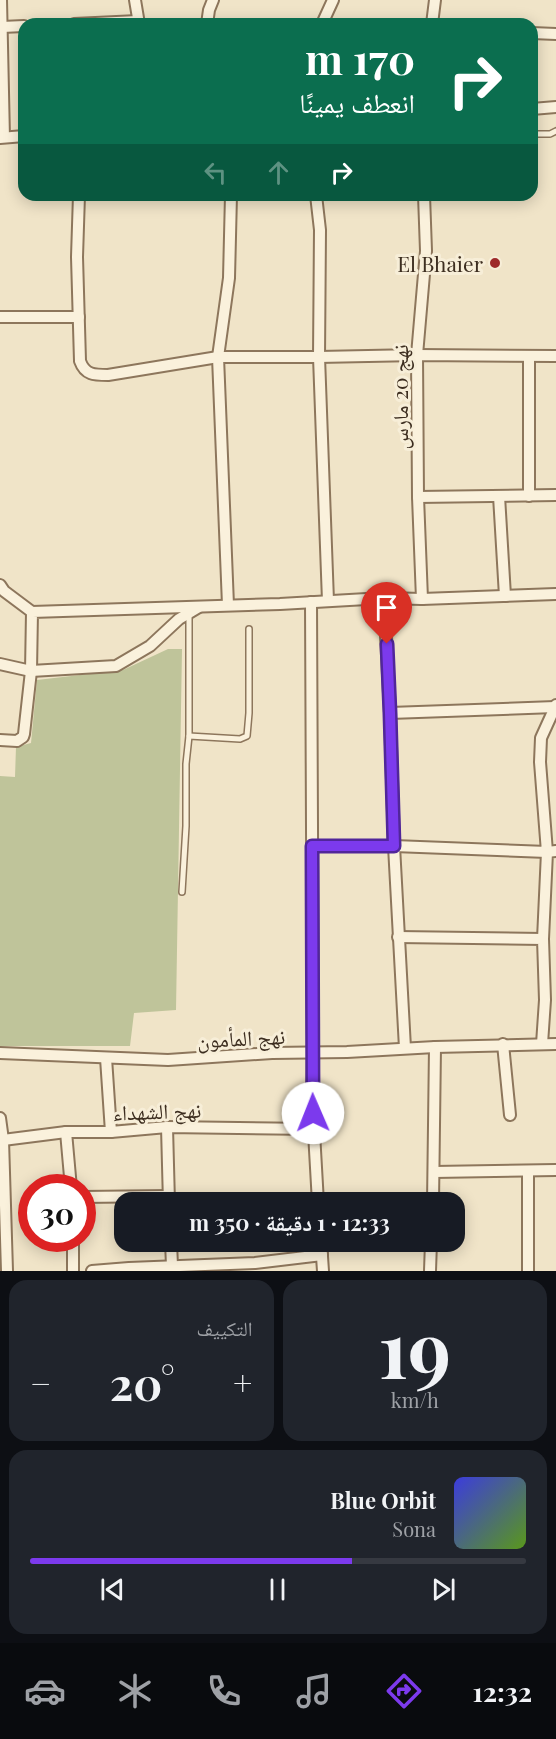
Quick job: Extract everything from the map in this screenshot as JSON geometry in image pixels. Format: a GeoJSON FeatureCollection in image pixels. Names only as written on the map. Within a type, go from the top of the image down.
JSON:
{"type":"FeatureCollection","features":[{"type":"Feature","properties":{"kind":"street"},"geometry":{"type":"LineString","coordinates":[[1,0],[2,137],[18,136]]}},
{"type":"Feature","properties":{"kind":"street"},"geometry":{"type":"LineString","coordinates":[[135,0],[138,18]]}},
{"type":"Feature","properties":{"kind":"street"},"geometry":{"type":"LineString","coordinates":[[208,18],[213,0]]}},
{"type":"Feature","properties":{"kind":"street"},"geometry":{"type":"LineString","coordinates":[[325,18],[333,0]]}},
{"type":"Feature","properties":{"kind":"street"},"geometry":{"type":"LineString","coordinates":[[433,18],[435,0]]}},
{"type":"Feature","properties":{"kind":"street"},"geometry":{"type":"LineString","coordinates":[[2,27],[18,26]]}},
{"type":"Feature","properties":{"kind":"street"},"geometry":{"type":"LineString","coordinates":[[538,33],[556,34]]}},
{"type":"Feature","properties":{"kind":"street"},"geometry":{"type":"LineString","coordinates":[[538,108],[556,107]]}},
{"type":"Feature","properties":{"kind":"street"},"geometry":{"type":"LineString","coordinates":[[79,201],[77,256],[80,361],[87,373],[93,375],[108,375],[218,357],[556,356]]}},
{"type":"Feature","properties":{"kind":"street"},"geometry":{"type":"LineString","coordinates":[[228,605],[218,357],[229,278],[231,201]]}},
{"type":"Feature","properties":{"kind":"street"},"geometry":{"type":"LineString","coordinates":[[317,201],[320,230],[319,357],[328,601]]}},
{"type":"Feature","properties":{"kind":"street","name":"نهج 20 مارس"},"geometry":{"type":"LineString","coordinates":[[422,599],[418,497],[417,355],[426,251],[424,201]]}},
{"type":"Feature","properties":{"kind":"street"},"geometry":{"type":"LineString","coordinates":[[0,317],[79,317]]}},
{"type":"Feature","properties":{"kind":"street"},"geometry":{"type":"LineString","coordinates":[[529,357],[530,496]]}},
{"type":"Feature","properties":{"kind":"street"},"geometry":{"type":"LineString","coordinates":[[418,497],[556,495]]}},
{"type":"Feature","properties":{"kind":"street"},"geometry":{"type":"LineString","coordinates":[[499,496],[505,596]]}},
{"type":"Feature","properties":{"kind":"street"},"geometry":{"type":"LineString","coordinates":[[0,585],[4,591],[32,612],[384,598],[422,599],[556,594]]}},
{"type":"Feature","properties":{"kind":"street"},"geometry":{"type":"LineString","coordinates":[[384,598],[398,937],[405,1048]]}},
{"type":"Feature","properties":{"kind":"street"},"geometry":{"type":"LineString","coordinates":[[311,602],[312,1097],[317,1192]]}},
{"type":"Feature","properties":{"kind":"street"},"geometry":{"type":"LineString","coordinates":[[0,664],[31,671],[116,666],[150,646],[189,612],[202,606]]}},
{"type":"Feature","properties":{"kind":"street"},"geometry":{"type":"LineString","coordinates":[[0,740],[17,741],[23,737],[31,671],[32,612]]}},
{"type":"Feature","properties":{"kind":"street"},"geometry":{"type":"LineString","coordinates":[[390,713],[555,706],[541,738],[540,762],[551,851],[543,939],[545,1000],[542,1044]]}},
{"type":"Feature","properties":{"kind":"street"},"geometry":{"type":"LineString","coordinates":[[312,846],[551,851]]}},
{"type":"Feature","properties":{"kind":"street"},"geometry":{"type":"LineString","coordinates":[[398,937],[543,939]]}},
{"type":"Feature","properties":{"kind":"street"},"geometry":{"type":"LineString","coordinates":[[503,1044],[510,1115]]}},
{"type":"Feature","properties":{"kind":"street","name":"نهج المأمون"},"geometry":{"type":"LineString","coordinates":[[0,1053],[168,1060],[272,1053],[556,1044]]}},
{"type":"Feature","properties":{"kind":"street"},"geometry":{"type":"LineString","coordinates":[[433,1192],[435,1047]]}},
{"type":"Feature","properties":{"kind":"street"},"geometry":{"type":"LineString","coordinates":[[106,1058],[111,1132]]}},
{"type":"Feature","properties":{"kind":"street"},"geometry":{"type":"LineString","coordinates":[[0,1118],[3,1140],[2,1248],[7,1271]]}},
{"type":"Feature","properties":{"kind":"street"},"geometry":{"type":"LineString","coordinates":[[167,1127],[169,1192]]}},
{"type":"Feature","properties":{"kind":"street","name":"نهج الشهداء"},"geometry":{"type":"LineString","coordinates":[[3,1140],[66,1132],[111,1132],[167,1127],[314,1129]]}},
{"type":"Feature","properties":{"kind":"street"},"geometry":{"type":"LineString","coordinates":[[66,1132],[70,1174]]}},
{"type":"Feature","properties":{"kind":"street"},"geometry":{"type":"LineString","coordinates":[[434,1172],[556,1170]]}},
{"type":"Feature","properties":{"kind":"street"},"geometry":{"type":"LineString","coordinates":[[528,1172],[528,1271]]}},
{"type":"Feature","properties":{"kind":"street"},"geometry":{"type":"LineString","coordinates":[[96,1197],[114,1198]]}},
{"type":"Feature","properties":{"kind":"street"},"geometry":{"type":"LineString","coordinates":[[73,1252],[74,1271]]}},
{"type":"Feature","properties":{"kind":"street"},"geometry":{"type":"LineString","coordinates":[[171,1252],[172,1266]]}},
{"type":"Feature","properties":{"kind":"street"},"geometry":{"type":"LineString","coordinates":[[322,1252],[323,1271]]}},
{"type":"Feature","properties":{"kind":"street"},"geometry":{"type":"LineString","coordinates":[[430,1271],[431,1252]]}},
{"type":"Feature","properties":{"kind":"street"},"geometry":{"type":"LineString","coordinates":[[92,1271],[172,1266],[256,1267],[322,1255]]}},
{"type":"Feature","properties":{"kind":"lane"},"geometry":{"type":"LineString","coordinates":[[538,134],[550,134],[556,131]]}},
{"type":"Feature","properties":{"kind":"lane"},"geometry":{"type":"LineString","coordinates":[[182,892],[189,736],[189,612]]}},
{"type":"Feature","properties":{"kind":"lane"},"geometry":{"type":"LineString","coordinates":[[189,736],[240,738],[247,736],[249,629]]}},
{"type":"Feature","properties":{"kind":"green space"},"geometry":{"type":"Polygon","coordinates":[[[168,649],[182,649],[176,1010],[134,1013],[130,1046],[0,1046],[0,776],[15,777],[16,747],[31,743],[37,680],[123,670],[168,649]]]}},
{"type":"Feature","properties":{"kind":"place","name":"El Bhaier"},"geometry":{"type":"Point","coordinates":[495,263]}},
{"type":"Feature","properties":{"kind":"route"},"geometry":{"type":"LineString","coordinates":[[313,1113],[312,846],[394,846],[387,644]]}}]}
